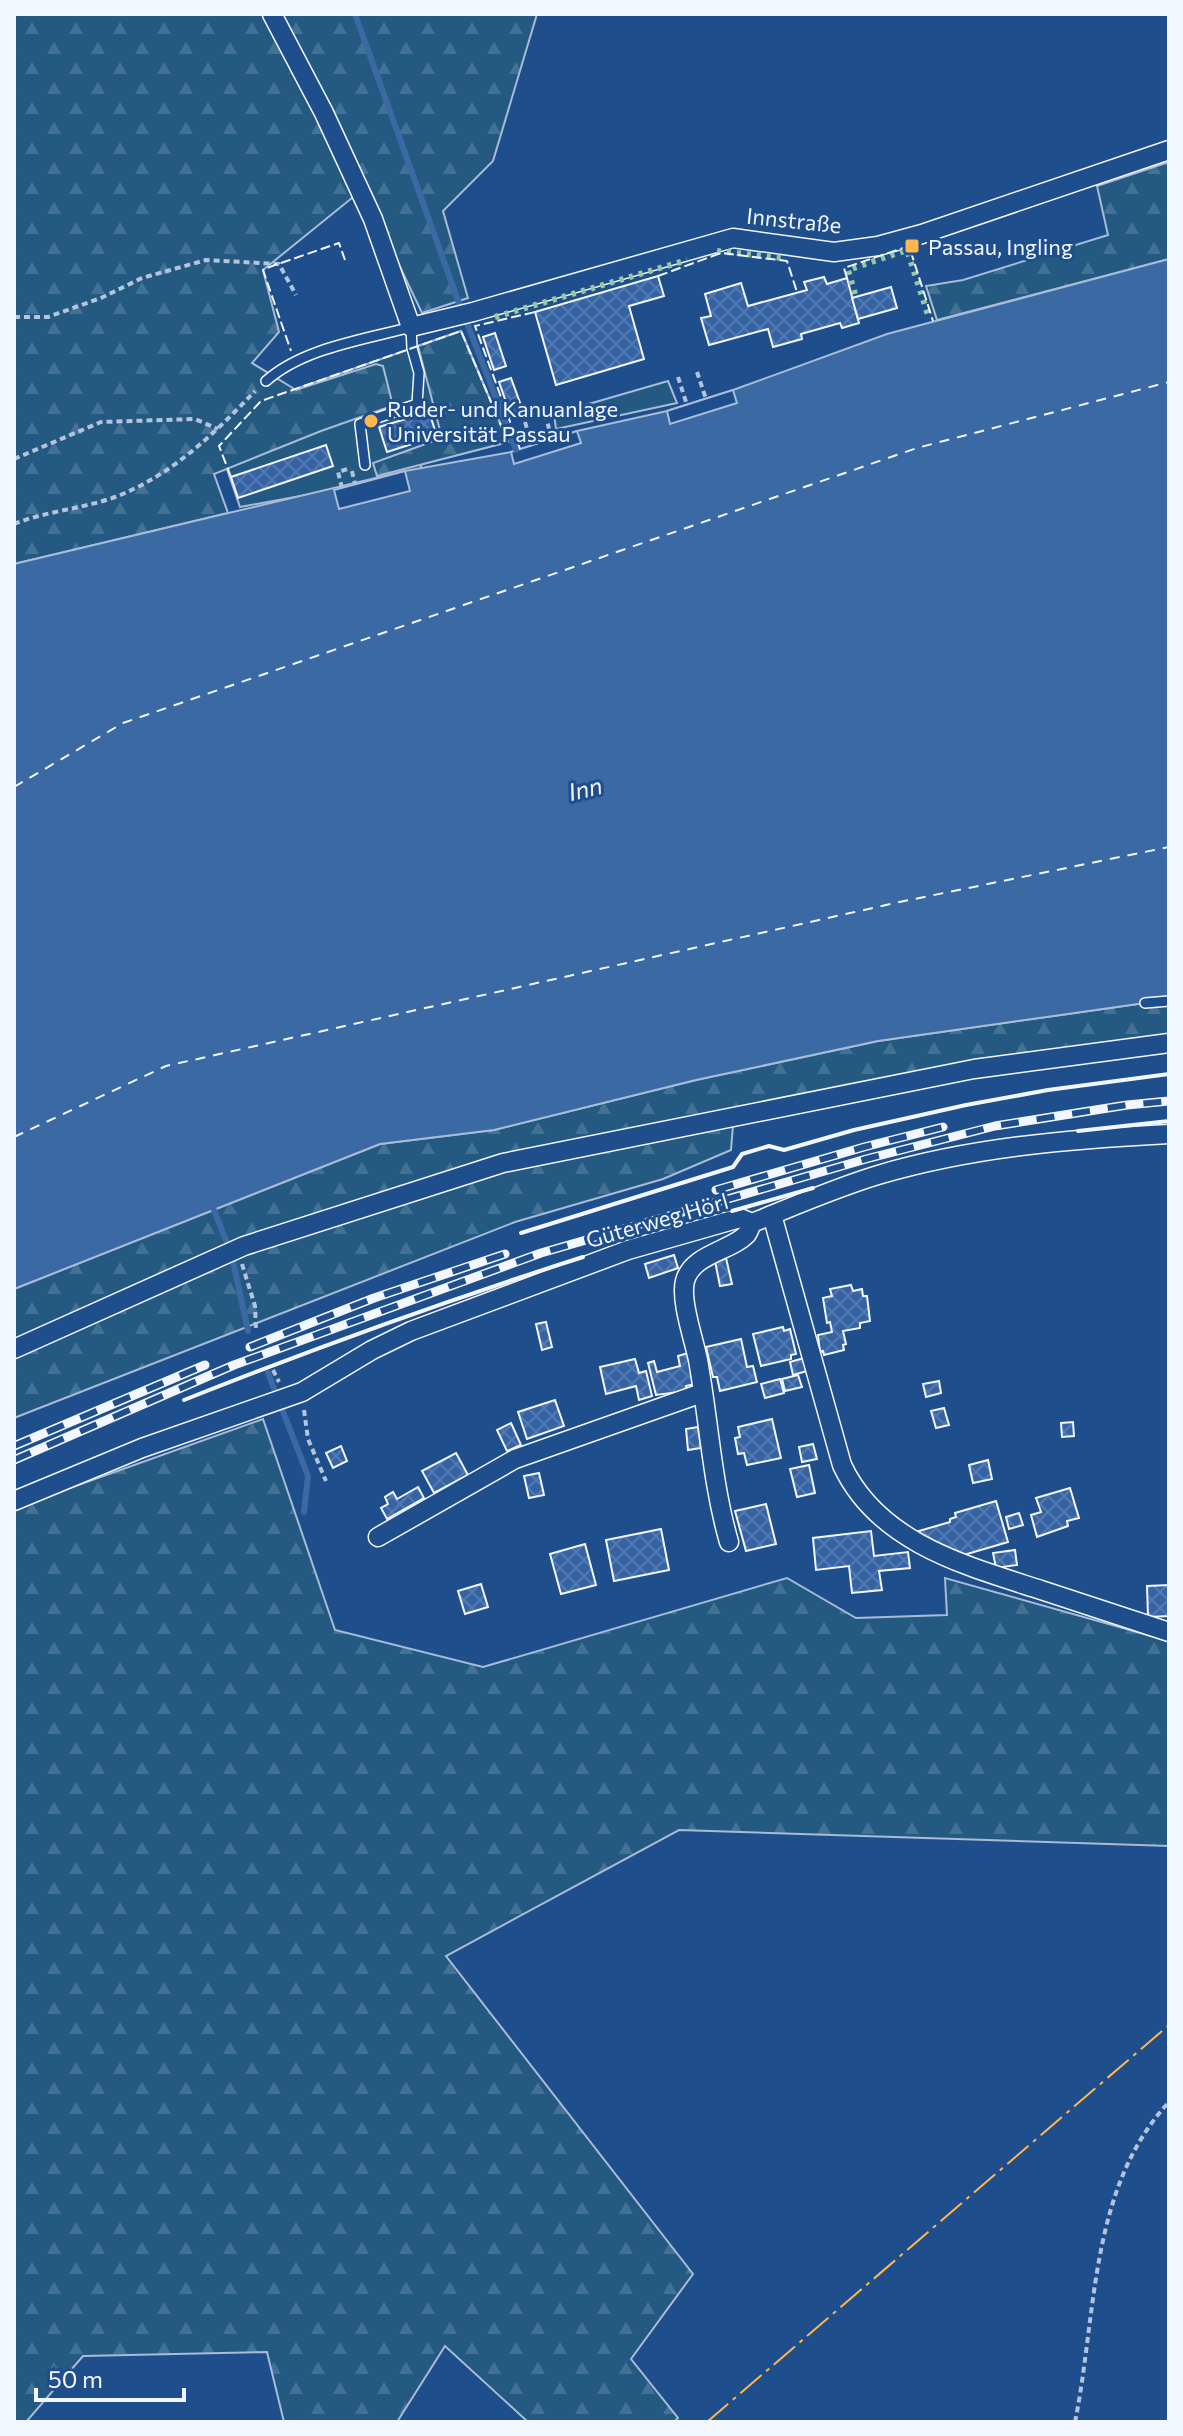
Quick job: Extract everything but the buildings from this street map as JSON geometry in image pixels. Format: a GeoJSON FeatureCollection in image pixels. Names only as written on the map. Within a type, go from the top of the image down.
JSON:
{"type":"FeatureCollection","features":[{"type":"Feature","properties":{"kind":"street"},"geometry":{"type":"LineString","coordinates":[[272,14],[324,113],[373,219],[411,327]]}},
{"type":"Feature","properties":{"kind":"street","name":"Innstraße"},"geometry":{"type":"LineString","coordinates":[[411,327],[733,238],[834,252],[878,246],[1169,150]]}},
{"type":"Feature","properties":{"kind":"street"},"geometry":{"type":"LineString","coordinates":[[14,1349],[238,1249],[503,1163],[974,1069],[1169,1043]]}},
{"type":"Feature","properties":{"kind":"street","name":"Güterweg Hörl"},"geometry":{"type":"LineString","coordinates":[[14,1501],[142,1448],[271,1405],[302,1392],[372,1350],[472,1308],[628,1250],[740,1218],[752,1223],[824,1192],[882,1174],[973,1154],[1049,1143],[1169,1134]]}},
{"type":"Feature","properties":{"kind":"street"},"geometry":{"type":"LineString","coordinates":[[772,1215],[842,1465],[865,1503],[922,1546],[972,1569],[1169,1632]]}},
{"type":"Feature","properties":{"kind":"street"},"geometry":{"type":"LineString","coordinates":[[729,1542],[720,1506],[684,1294],[685,1281],[691,1270],[705,1257],[747,1234],[752,1223]]}},
{"type":"Feature","properties":{"kind":"street"},"geometry":{"type":"LineString","coordinates":[[378,1537],[515,1459],[702,1393]]}},
{"type":"Feature","properties":{"kind":"lane"},"geometry":{"type":"LineString","coordinates":[[266,381],[282,367],[315,354],[411,327],[412,348],[419,373],[417,404],[360,424],[365,465]]}},
{"type":"Feature","properties":{"kind":"lane"},"geometry":{"type":"LineString","coordinates":[[1145,1003],[1169,1001]]}},
{"type":"Feature","properties":{"kind":"path"},"geometry":{"type":"LineString","coordinates":[[14,317],[48,317],[101,298],[142,278],[206,260],[279,264],[296,295]]}},
{"type":"Feature","properties":{"kind":"path"},"geometry":{"type":"LineString","coordinates":[[697,372],[706,399]]}},
{"type":"Feature","properties":{"kind":"path"},"geometry":{"type":"LineString","coordinates":[[678,377],[687,405]]}},
{"type":"Feature","properties":{"kind":"path"},"geometry":{"type":"LineString","coordinates":[[14,524],[115,496],[171,467],[219,429],[266,381]]}},
{"type":"Feature","properties":{"kind":"path"},"geometry":{"type":"LineString","coordinates":[[545,414],[552,439]]}},
{"type":"Feature","properties":{"kind":"path"},"geometry":{"type":"LineString","coordinates":[[14,459],[101,422],[195,419],[219,429]]}},
{"type":"Feature","properties":{"kind":"path"},"geometry":{"type":"LineString","coordinates":[[525,422],[532,445]]}},
{"type":"Feature","properties":{"kind":"path"},"geometry":{"type":"LineString","coordinates":[[351,469],[355,484]]}},
{"type":"Feature","properties":{"kind":"path"},"geometry":{"type":"LineString","coordinates":[[338,472],[342,488]]}},
{"type":"Feature","properties":{"kind":"path"},"geometry":{"type":"LineString","coordinates":[[238,1249],[255,1306],[256,1331]]}},
{"type":"Feature","properties":{"kind":"path"},"geometry":{"type":"LineString","coordinates":[[302,1392],[308,1439],[326,1481]]}},
{"type":"Feature","properties":{"kind":"path"},"geometry":{"type":"LineString","coordinates":[[1075,2422],[1105,2227],[1121,2176],[1139,2140],[1169,2102]]}},
{"type":"Feature","properties":{"kind":"green space"},"geometry":{"type":"Polygon","coordinates":[[[14,14],[537,14],[493,161],[443,211],[468,298],[422,313],[363,189],[263,270],[279,332],[252,363],[296,390],[376,364],[383,366],[391,398],[389,407],[214,474],[228,513],[14,564],[14,14]]]}},
{"type":"Feature","properties":{"kind":"green space"},"geometry":{"type":"Polygon","coordinates":[[[1169,162],[1169,259],[937,320],[926,286],[963,280],[1108,235],[1097,186],[1169,162]]]}},
{"type":"Feature","properties":{"kind":"green space","name":"Ruder- und Kanuanlage Universität Passau"},"geometry":{"type":"Polygon","coordinates":[[[461,331],[508,442],[422,464],[410,491],[333,490],[240,507],[219,446],[261,401],[461,331]]]}},
{"type":"Feature","properties":{"kind":"green space"},"geometry":{"type":"Polygon","coordinates":[[[461,331],[508,442],[377,476],[373,463],[442,438],[418,346],[461,331]]]}},
{"type":"Feature","properties":{"kind":"green space"},"geometry":{"type":"Polygon","coordinates":[[[668,381],[677,403],[556,429],[554,414],[668,381]]]}},
{"type":"Feature","properties":{"kind":"green space"},"geometry":{"type":"Polygon","coordinates":[[[1169,997],[1169,1037],[734,1113],[731,1150],[663,1179],[515,1222],[14,1418],[14,1289],[380,1144],[494,1130],[696,1080],[878,1041],[1169,997]]]}},
{"type":"Feature","properties":{"kind":"green space"},"geometry":{"type":"Polygon","coordinates":[[[263,1419],[335,1630],[483,1667],[787,1578],[856,1618],[947,1615],[945,1578],[1169,1641],[1169,1846],[679,1830],[446,1956],[693,2274],[631,2359],[678,2418],[674,2422],[528,2422],[445,2346],[397,2422],[284,2422],[267,2352],[83,2356],[26,2422],[14,2422],[14,1511],[42,1498],[263,1419]]]}},
{"type":"Feature","properties":{"kind":"water","name":"Inn"},"geometry":{"type":"Polygon","coordinates":[[[1169,259],[1169,997],[878,1041],[696,1080],[494,1130],[380,1144],[14,1289],[14,564],[405,471],[511,452],[577,431],[667,411],[887,334],[1169,259]]]}},
{"type":"Feature","properties":{"kind":"pier"},"geometry":{"type":"Polygon","coordinates":[[[733,390],[737,403],[670,424],[667,411],[733,390]]]}},
{"type":"Feature","properties":{"kind":"pier"},"geometry":{"type":"Polygon","coordinates":[[[577,431],[581,443],[514,464],[511,452],[577,431]]]}},
{"type":"Feature","properties":{"kind":"pier"},"geometry":{"type":"Polygon","coordinates":[[[405,471],[410,491],[339,509],[334,490],[405,471]]]}},
{"type":"Feature","properties":{"kind":"waterway"},"geometry":{"type":"LineString","coordinates":[[355,14],[460,306]]}},
{"type":"Feature","properties":{"kind":"waterway"},"geometry":{"type":"LineString","coordinates":[[467,323],[516,450]]}},
{"type":"Feature","properties":{"kind":"waterway"},"geometry":{"type":"LineString","coordinates":[[214,1210],[227,1243]]}},
{"type":"Feature","properties":{"kind":"waterway"},"geometry":{"type":"LineString","coordinates":[[233,1261],[248,1331]]}},
{"type":"Feature","properties":{"kind":"waterway"},"geometry":{"type":"LineString","coordinates":[[268,1373],[308,1476],[304,1512]]}},
{"type":"Feature","properties":{"kind":"ferry route"},"geometry":{"type":"LineString","coordinates":[[14,787],[123,723],[917,448],[1169,382]]}},
{"type":"Feature","properties":{"kind":"ferry route"},"geometry":{"type":"LineString","coordinates":[[14,1137],[166,1066],[895,903],[1169,847]]}},
{"type":"Feature","properties":{"kind":"railway"},"geometry":{"type":"LineString","coordinates":[[14,1460],[234,1365],[541,1253],[866,1159],[995,1126],[1169,1101]]}},
{"type":"Feature","properties":{"kind":"railway"},"geometry":{"type":"LineString","coordinates":[[716,1190],[943,1127]]}},
{"type":"Feature","properties":{"kind":"railway"},"geometry":{"type":"LineString","coordinates":[[250,1347],[374,1298],[505,1254]]}},
{"type":"Feature","properties":{"kind":"railway"},"geometry":{"type":"LineString","coordinates":[[14,1446],[205,1365]]}},
{"type":"Feature","properties":{"kind":"hedge"},"geometry":{"type":"LineString","coordinates":[[855,294],[848,270],[907,250],[929,318]]}},
{"type":"Feature","properties":{"kind":"hedge"},"geometry":{"type":"LineString","coordinates":[[717,251],[783,258]]}},
{"type":"Feature","properties":{"kind":"hedge"},"geometry":{"type":"LineString","coordinates":[[495,317],[687,260]]}},
{"type":"Feature","properties":{"kind":"fence"},"geometry":{"type":"LineString","coordinates":[[281,263],[339,243],[345,260]]}},
{"type":"Feature","properties":{"kind":"fence"},"geometry":{"type":"LineString","coordinates":[[847,278],[844,268],[909,246],[933,321]]}},
{"type":"Feature","properties":{"kind":"fence"},"geometry":{"type":"LineString","coordinates":[[658,276],[721,253],[787,261],[797,292]]}},
{"type":"Feature","properties":{"kind":"fence"},"geometry":{"type":"LineString","coordinates":[[277,264],[263,270],[291,351]]}},
{"type":"Feature","properties":{"kind":"fence"},"geometry":{"type":"LineString","coordinates":[[520,449],[475,326],[535,312]]}},
{"type":"Feature","properties":{"kind":"fence"},"geometry":{"type":"LineString","coordinates":[[231,477],[219,446],[261,401],[461,331],[508,442]]}},
{"type":"Feature","properties":{"kind":"wall"},"geometry":{"type":"LineString","coordinates":[[521,1233],[733,1167],[742,1154],[769,1146],[784,1150],[854,1130],[966,1105],[1048,1090],[1169,1074]]}},
{"type":"Feature","properties":{"kind":"wall"},"geometry":{"type":"LineString","coordinates":[[1078,1131],[1169,1121]]}},
{"type":"Feature","properties":{"kind":"wall"},"geometry":{"type":"LineString","coordinates":[[732,1211],[813,1188]]}},
{"type":"Feature","properties":{"kind":"wall"},"geometry":{"type":"LineString","coordinates":[[184,1400],[382,1325],[583,1257]]}},
{"type":"Feature","properties":{"kind":"power"},"geometry":{"type":"LineString","coordinates":[[707,2422],[1169,2025]]}},
{"type":"Feature","properties":{"kind":"place","name":"Passau, Ingling"},"geometry":{"type":"Point","coordinates":[912,246]}},
{"type":"Feature","properties":{"kind":"place","name":"Ruder- und Kanuanlage Universität Passau"},"geometry":{"type":"Point","coordinates":[371,421]}}]}
